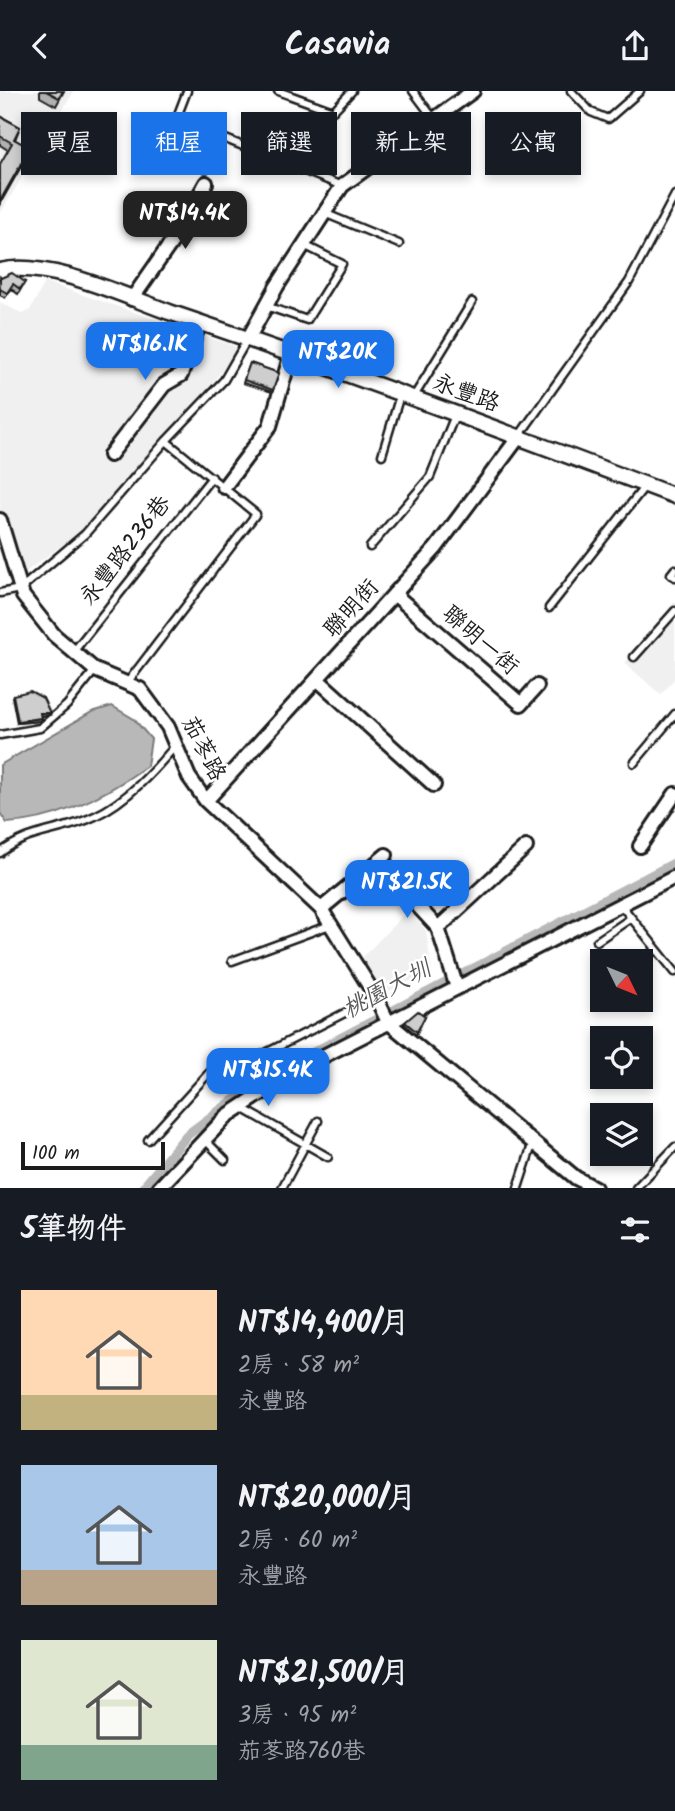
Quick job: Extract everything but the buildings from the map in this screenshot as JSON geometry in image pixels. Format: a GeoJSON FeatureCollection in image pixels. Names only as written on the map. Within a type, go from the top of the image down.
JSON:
{"type":"FeatureCollection","features":[{"type":"Feature","properties":{"kind":"street"},"geometry":{"type":"LineString","coordinates":[[444,112],[473,91]]}},
{"type":"Feature","properties":{"kind":"street"},"geometry":{"type":"LineString","coordinates":[[248,339],[324,213],[342,186],[357,175]]}},
{"type":"Feature","properties":{"kind":"street"},"geometry":{"type":"LineString","coordinates":[[132,299],[178,233],[205,183]]}},
{"type":"Feature","properties":{"kind":"street","name":"永豐路"},"geometry":{"type":"LineString","coordinates":[[0,271],[30,267],[132,299],[675,496]]}},
{"type":"Feature","properties":{"kind":"street"},"geometry":{"type":"LineString","coordinates":[[110,455],[164,385],[181,375],[200,323]]}},
{"type":"Feature","properties":{"kind":"street"},"geometry":{"type":"LineString","coordinates":[[224,487],[270,426],[291,355]]}},
{"type":"Feature","properties":{"kind":"street","name":"聯明街"},"geometry":{"type":"LineString","coordinates":[[206,801],[436,548],[518,438]]}},
{"type":"Feature","properties":{"kind":"street","name":"茄苳路"},"geometry":{"type":"LineString","coordinates":[[0,520],[20,589],[54,635],[95,670],[140,689],[159,712],[189,777],[206,801],[321,909],[378,1000],[387,1020]]}},
{"type":"Feature","properties":{"kind":"street","name":"聯明一街"},"geometry":{"type":"LineString","coordinates":[[394,594],[521,704],[537,686]]}},
{"type":"Feature","properties":{"kind":"street"},"geometry":{"type":"LineString","coordinates":[[317,679],[434,785]]}},
{"type":"Feature","properties":{"kind":"street"},"geometry":{"type":"LineString","coordinates":[[640,846],[675,795]]}},
{"type":"Feature","properties":{"kind":"street"},"geometry":{"type":"LineString","coordinates":[[438,928],[526,847]]}},
{"type":"Feature","properties":{"kind":"street"},"geometry":{"type":"LineString","coordinates":[[321,909],[386,855]]}},
{"type":"Feature","properties":{"kind":"street"},"geometry":{"type":"LineString","coordinates":[[159,1188],[203,1138],[241,1107],[300,1067],[387,1020],[675,877]]}},
{"type":"Feature","properties":{"kind":"street"},"geometry":{"type":"LineString","coordinates":[[401,888],[438,928],[456,986]]}},
{"type":"Feature","properties":{"kind":"street"},"geometry":{"type":"LineString","coordinates":[[387,1020],[576,1178],[595,1188]]}},
{"type":"Feature","properties":{"kind":"lane"},"geometry":{"type":"LineString","coordinates":[[179,112],[187,91]]}},
{"type":"Feature","properties":{"kind":"lane"},"geometry":{"type":"LineString","coordinates":[[278,91],[333,111],[352,91]]}},
{"type":"Feature","properties":{"kind":"lane"},"geometry":{"type":"LineString","coordinates":[[413,91],[429,112]]}},
{"type":"Feature","properties":{"kind":"lane"},"geometry":{"type":"LineString","coordinates":[[571,91],[591,111],[608,119],[640,91]]}},
{"type":"Feature","properties":{"kind":"lane"},"geometry":{"type":"LineString","coordinates":[[320,112],[322,107]]}},
{"type":"Feature","properties":{"kind":"lane"},"geometry":{"type":"LineString","coordinates":[[314,175],[342,186]]}},
{"type":"Feature","properties":{"kind":"lane"},"geometry":{"type":"LineString","coordinates":[[518,438],[629,282],[675,195]]}},
{"type":"Feature","properties":{"kind":"lane"},"geometry":{"type":"LineString","coordinates":[[324,213],[399,244]]}},
{"type":"Feature","properties":{"kind":"lane"},"geometry":{"type":"LineString","coordinates":[[266,306],[307,320],[342,264],[304,245]]}},
{"type":"Feature","properties":{"kind":"lane"},"geometry":{"type":"LineString","coordinates":[[382,455],[406,397],[472,302]]}},
{"type":"Feature","properties":{"kind":"lane"},"geometry":{"type":"LineString","coordinates":[[0,593],[20,589],[85,534],[166,441],[224,380],[248,339]]}},
{"type":"Feature","properties":{"kind":"lane"},"geometry":{"type":"LineString","coordinates":[[370,547],[430,477],[455,415]]}},
{"type":"Feature","properties":{"kind":"lane"},"geometry":{"type":"LineString","coordinates":[[127,683],[256,514],[166,441]]}},
{"type":"Feature","properties":{"kind":"lane","name":"永豐路236巷"},"geometry":{"type":"LineString","coordinates":[[74,652],[212,477]]}},
{"type":"Feature","properties":{"kind":"lane"},"geometry":{"type":"LineString","coordinates":[[549,608],[646,485]]}},
{"type":"Feature","properties":{"kind":"lane"},"geometry":{"type":"LineString","coordinates":[[675,569],[671,574],[675,577]]}},
{"type":"Feature","properties":{"kind":"lane"},"geometry":{"type":"LineString","coordinates":[[634,657],[675,611]]}},
{"type":"Feature","properties":{"kind":"lane"},"geometry":{"type":"LineString","coordinates":[[0,735],[40,728],[67,705],[95,670]]}},
{"type":"Feature","properties":{"kind":"lane"},"geometry":{"type":"LineString","coordinates":[[634,763],[675,714]]}},
{"type":"Feature","properties":{"kind":"lane"},"geometry":{"type":"LineString","coordinates":[[0,853],[19,838],[95,816],[145,781],[176,745]]}},
{"type":"Feature","properties":{"kind":"lane"},"geometry":{"type":"LineString","coordinates":[[621,905],[675,972]]}},
{"type":"Feature","properties":{"kind":"lane"},"geometry":{"type":"LineString","coordinates":[[597,941],[631,918]]}},
{"type":"Feature","properties":{"kind":"lane"},"geometry":{"type":"LineString","coordinates":[[232,961],[332,925]]}},
{"type":"Feature","properties":{"kind":"lane"},"geometry":{"type":"LineString","coordinates":[[148,1140],[218,1063],[256,1058],[378,1000]]}},
{"type":"Feature","properties":{"kind":"lane"},"geometry":{"type":"LineString","coordinates":[[241,1107],[328,1157]]}},
{"type":"Feature","properties":{"kind":"lane"},"geometry":{"type":"LineString","coordinates":[[282,1188],[318,1121]]}},
{"type":"Feature","properties":{"kind":"lane"},"geometry":{"type":"LineString","coordinates":[[203,1138],[225,1160]]}},
{"type":"Feature","properties":{"kind":"lane"},"geometry":{"type":"LineString","coordinates":[[518,1188],[533,1142]]}},
{"type":"Feature","properties":{"kind":"lane"},"geometry":{"type":"LineString","coordinates":[[636,1188],[675,1147]]}},
{"type":"Feature","properties":{"kind":"shaded area"},"geometry":{"type":"Polygon","coordinates":[[[0,91],[74,91],[61,112],[21,112],[21,175],[23,175],[0,214],[0,91]]]}},
{"type":"Feature","properties":{"kind":"shaded area"},"geometry":{"type":"Polygon","coordinates":[[[45,282],[234,346],[236,352],[121,502],[24,573],[18,570],[0,515],[0,302],[23,314],[30,310],[45,282]]]}},
{"type":"Feature","properties":{"kind":"shaded area"},"geometry":{"type":"Polygon","coordinates":[[[675,601],[675,678],[661,695],[625,663],[675,601]]]}},
{"type":"Feature","properties":{"kind":"shaded area"},"geometry":{"type":"Polygon","coordinates":[[[112,706],[134,719],[151,739],[147,766],[80,805],[44,817],[7,823],[0,813],[0,765],[92,712],[112,706]]]}},
{"type":"Feature","properties":{"kind":"shaded area"},"geometry":{"type":"Polygon","coordinates":[[[409,909],[426,931],[432,971],[383,994],[362,958],[409,909]]]}},
{"type":"Feature","properties":{"kind":"waterway","name":"桃園大圳"},"geometry":{"type":"LineString","coordinates":[[143,1188],[187,1135],[261,1080],[675,863]]}}]}
